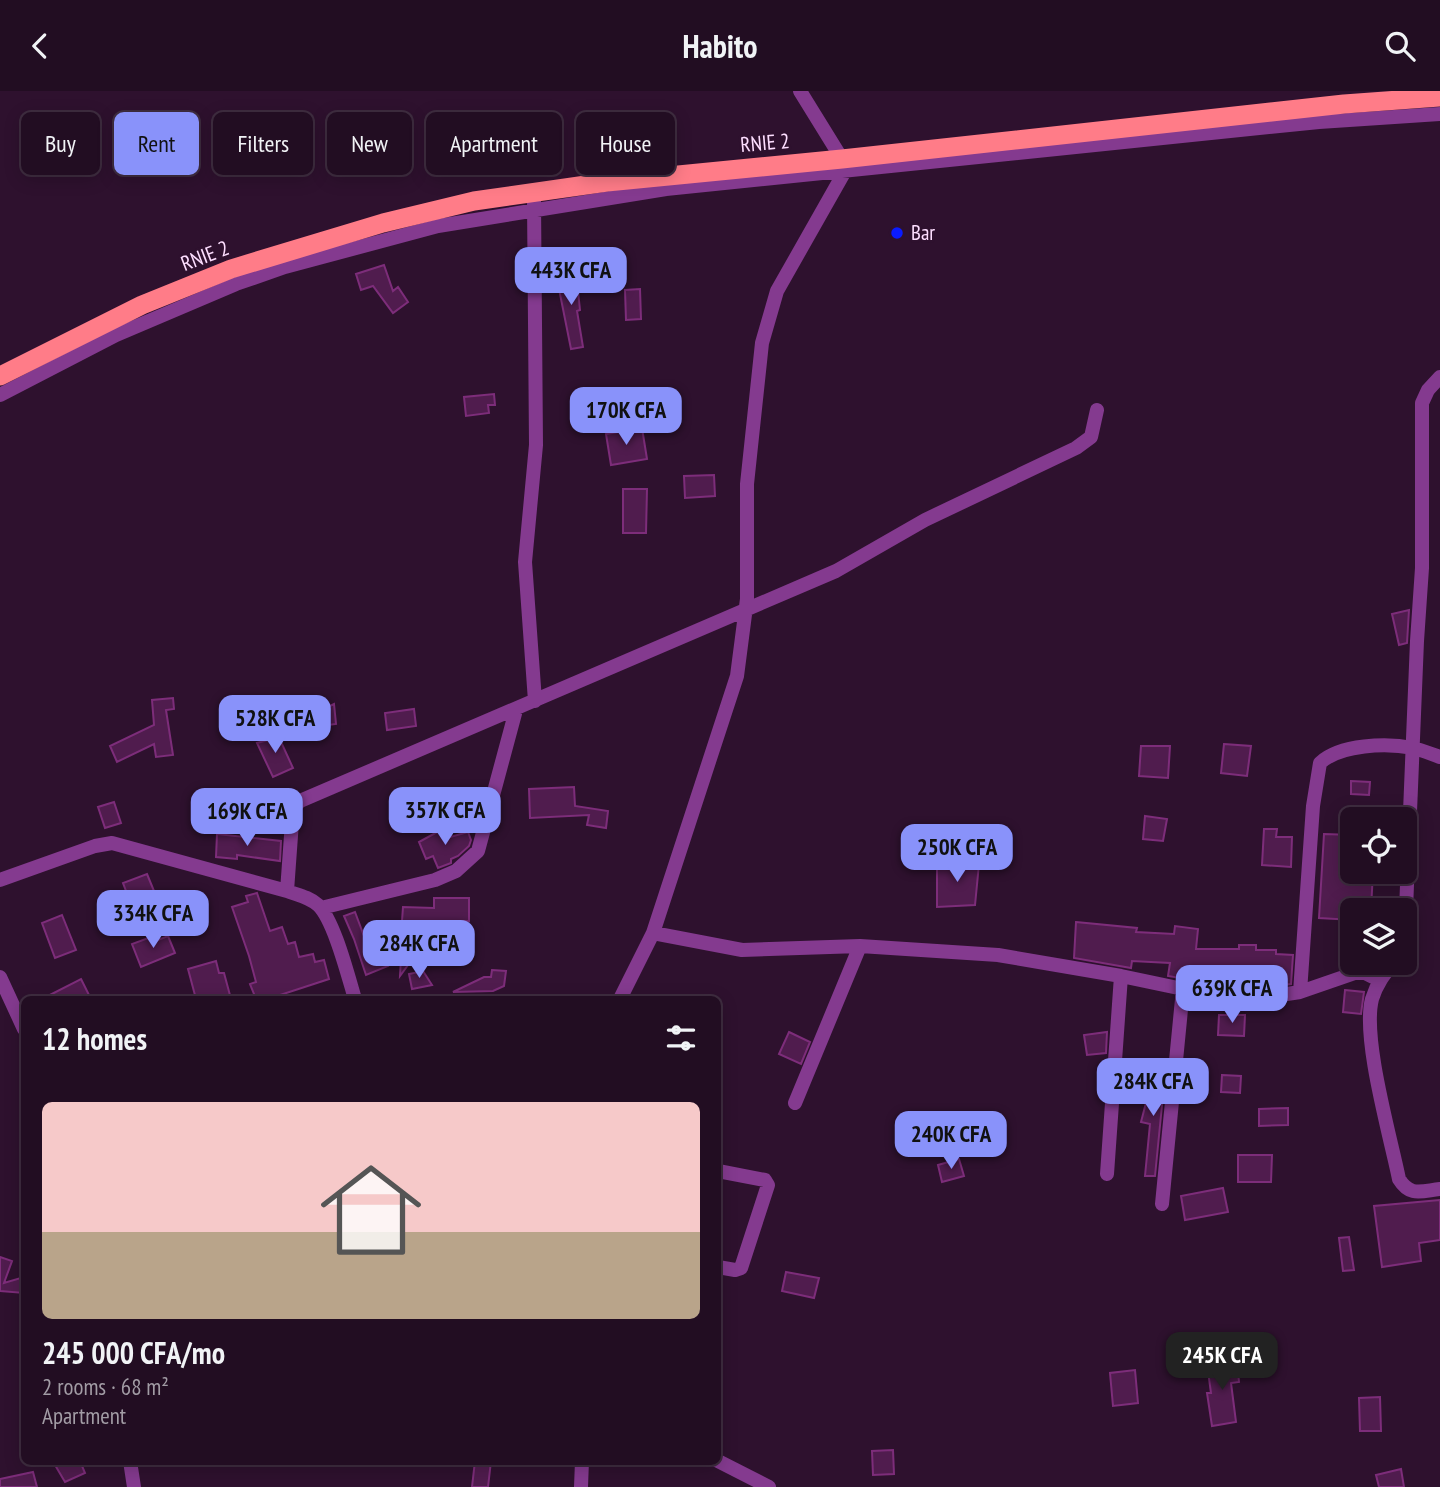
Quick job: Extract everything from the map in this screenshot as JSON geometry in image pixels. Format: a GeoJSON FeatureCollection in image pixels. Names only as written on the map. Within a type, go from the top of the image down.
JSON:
{"type":"FeatureCollection","features":[{"type":"Feature","properties":{"kind":"highway","name":"RNIE 2"},"geometry":{"type":"LineString","coordinates":[[0,376],[142,305],[253,262],[383,222],[474,201],[534,201],[607,182],[843,165],[1331,105],[1440,97]]}},
{"type":"Feature","properties":{"kind":"street"},"geometry":{"type":"LineString","coordinates":[[800,91],[843,165]]}},
{"type":"Feature","properties":{"kind":"street"},"geometry":{"type":"LineString","coordinates":[[843,165],[1319,122],[1440,114]]}},
{"type":"Feature","properties":{"kind":"street"},"geometry":{"type":"LineString","coordinates":[[622,996],[653,933],[737,675],[746,610],[747,484],[762,343],[777,291],[843,165]]}},
{"type":"Feature","properties":{"kind":"street"},"geometry":{"type":"LineString","coordinates":[[0,395],[126,330],[272,271],[534,201],[536,434],[525,562],[535,701]]}},
{"type":"Feature","properties":{"kind":"street"},"geometry":{"type":"LineString","coordinates":[[1406,898],[1422,568],[1422,403],[1428,390],[1440,377]]}},
{"type":"Feature","properties":{"kind":"street"},"geometry":{"type":"LineString","coordinates":[[287,891],[293,808],[300,801],[836,571],[925,520],[1076,448],[1091,437],[1097,410]]}},
{"type":"Feature","properties":{"kind":"street"},"geometry":{"type":"LineString","coordinates":[[321,908],[435,880],[456,871],[478,851],[516,710]]}},
{"type":"Feature","properties":{"kind":"street"},"geometry":{"type":"LineString","coordinates":[[1300,992],[1313,806],[1320,763],[1338,751],[1369,746],[1412,748],[1440,757]]}},
{"type":"Feature","properties":{"kind":"street"},"geometry":{"type":"LineString","coordinates":[[0,880],[95,846],[112,843],[287,891],[310,899],[321,908],[330,922],[354,996]]}},
{"type":"Feature","properties":{"kind":"street"},"geometry":{"type":"LineString","coordinates":[[653,933],[742,950],[860,946],[999,955],[1183,989],[1246,997],[1300,992],[1355,972],[1365,973],[1379,980]]}},
{"type":"Feature","properties":{"kind":"street"},"geometry":{"type":"LineString","coordinates":[[795,1104],[860,946]]}},
{"type":"Feature","properties":{"kind":"street"},"geometry":{"type":"LineString","coordinates":[[1383,975],[1372,1000],[1369,1024],[1399,1179],[1405,1189],[1415,1192],[1440,1189]]}},
{"type":"Feature","properties":{"kind":"street"},"geometry":{"type":"LineString","coordinates":[[1107,1174],[1121,976]]}},
{"type":"Feature","properties":{"kind":"street"},"geometry":{"type":"LineString","coordinates":[[0,977],[21,1022]]}},
{"type":"Feature","properties":{"kind":"street"},"geometry":{"type":"LineString","coordinates":[[1162,1204],[1183,989]]}},
{"type":"Feature","properties":{"kind":"street"},"geometry":{"type":"LineString","coordinates":[[721,1172],[765,1180],[768,1185],[741,1268],[735,1270],[721,1268]]}},
{"type":"Feature","properties":{"kind":"street"},"geometry":{"type":"LineString","coordinates":[[721,1463],[769,1487]]}},
{"type":"Feature","properties":{"kind":"street"},"geometry":{"type":"LineString","coordinates":[[131,1465],[134,1487]]}},
{"type":"Feature","properties":{"kind":"street"},"geometry":{"type":"LineString","coordinates":[[581,1487],[582,1465]]}},
{"type":"Feature","properties":{"kind":"building"},"geometry":{"type":"Polygon","coordinates":[[[384,265],[393,291],[398,287],[408,302],[393,313],[373,286],[361,290],[356,274],[384,265]]]}},
{"type":"Feature","properties":{"kind":"building"},"geometry":{"type":"Polygon","coordinates":[[[576,272],[580,310],[577,311],[583,347],[571,349],[556,274],[576,272]]]}},
{"type":"Feature","properties":{"kind":"building"},"geometry":{"type":"Polygon","coordinates":[[[640,289],[641,319],[626,320],[625,290],[640,289]]]}},
{"type":"Feature","properties":{"kind":"building"},"geometry":{"type":"Polygon","coordinates":[[[494,394],[495,405],[488,405],[489,413],[466,416],[464,397],[494,394]]]}},
{"type":"Feature","properties":{"kind":"building"},"geometry":{"type":"Polygon","coordinates":[[[642,428],[647,459],[611,465],[606,434],[642,428]]]}},
{"type":"Feature","properties":{"kind":"building"},"geometry":{"type":"Polygon","coordinates":[[[714,475],[715,496],[685,498],[684,476],[714,475]]]}},
{"type":"Feature","properties":{"kind":"building"},"geometry":{"type":"Polygon","coordinates":[[[623,489],[647,489],[646,533],[623,533],[623,489]]]}},
{"type":"Feature","properties":{"kind":"building"},"geometry":{"type":"Polygon","coordinates":[[[1409,610],[1407,643],[1399,645],[1392,614],[1409,610]]]}},
{"type":"Feature","properties":{"kind":"building"},"geometry":{"type":"Polygon","coordinates":[[[173,698],[174,709],[166,710],[173,755],[156,757],[154,744],[117,762],[110,746],[154,725],[152,700],[173,698]]]}},
{"type":"Feature","properties":{"kind":"building"},"geometry":{"type":"Polygon","coordinates":[[[258,699],[263,714],[246,719],[242,705],[258,699]]]}},
{"type":"Feature","properties":{"kind":"building"},"geometry":{"type":"Polygon","coordinates":[[[334,704],[336,724],[320,726],[320,723],[293,723],[334,704]]]}},
{"type":"Feature","properties":{"kind":"building"},"geometry":{"type":"Polygon","coordinates":[[[414,709],[416,726],[387,730],[385,713],[414,709]]]}},
{"type":"Feature","properties":{"kind":"building"},"geometry":{"type":"Polygon","coordinates":[[[276,731],[293,768],[273,777],[257,743],[268,740],[266,736],[276,731]]]}},
{"type":"Feature","properties":{"kind":"building"},"geometry":{"type":"Polygon","coordinates":[[[1224,744],[1251,746],[1247,776],[1221,773],[1224,744]]]}},
{"type":"Feature","properties":{"kind":"building"},"geometry":{"type":"Polygon","coordinates":[[[1141,746],[1170,746],[1168,778],[1139,776],[1141,746]]]}},
{"type":"Feature","properties":{"kind":"building"},"geometry":{"type":"Polygon","coordinates":[[[1351,781],[1370,782],[1369,795],[1351,794],[1351,781]]]}},
{"type":"Feature","properties":{"kind":"building"},"geometry":{"type":"Polygon","coordinates":[[[574,787],[575,806],[608,811],[606,828],[587,825],[589,815],[530,818],[529,789],[574,787]]]}},
{"type":"Feature","properties":{"kind":"building"},"geometry":{"type":"Polygon","coordinates":[[[114,802],[121,823],[105,828],[98,807],[114,802]]]}},
{"type":"Feature","properties":{"kind":"building"},"geometry":{"type":"Polygon","coordinates":[[[1145,816],[1167,819],[1163,841],[1143,839],[1145,816]]]}},
{"type":"Feature","properties":{"kind":"building"},"geometry":{"type":"Polygon","coordinates":[[[1264,829],[1277,829],[1276,837],[1292,837],[1291,867],[1262,865],[1264,829]]]}},
{"type":"Feature","properties":{"kind":"building"},"geometry":{"type":"Polygon","coordinates":[[[439,831],[443,839],[468,832],[471,840],[469,846],[451,859],[451,863],[438,868],[433,856],[426,859],[419,842],[439,831]]]}},
{"type":"Feature","properties":{"kind":"building"},"geometry":{"type":"Polygon","coordinates":[[[217,834],[281,841],[280,861],[237,855],[237,859],[216,857],[217,834]]]}},
{"type":"Feature","properties":{"kind":"building"},"geometry":{"type":"Polygon","coordinates":[[[1324,834],[1340,835],[1340,884],[1372,884],[1372,898],[1340,898],[1340,919],[1319,918],[1324,834]]]}},
{"type":"Feature","properties":{"kind":"building"},"geometry":{"type":"Polygon","coordinates":[[[937,863],[979,864],[975,905],[937,907],[937,863]]]}},
{"type":"Feature","properties":{"kind":"building"},"geometry":{"type":"Polygon","coordinates":[[[147,874],[154,891],[144,895],[151,914],[129,923],[123,908],[131,904],[123,883],[147,874]]]}},
{"type":"Feature","properties":{"kind":"building"},"geometry":{"type":"Polygon","coordinates":[[[257,893],[270,931],[282,927],[288,944],[295,942],[299,957],[313,954],[315,962],[324,960],[329,979],[277,996],[255,996],[250,984],[256,982],[232,907],[248,902],[246,896],[257,893]]]}},
{"type":"Feature","properties":{"kind":"building"},"geometry":{"type":"Polygon","coordinates":[[[434,898],[469,898],[469,921],[402,921],[403,907],[434,908],[434,898]]]}},
{"type":"Feature","properties":{"kind":"building"},"geometry":{"type":"Polygon","coordinates":[[[355,912],[364,936],[377,932],[388,966],[366,975],[344,916],[355,912]]]}},
{"type":"Feature","properties":{"kind":"building"},"geometry":{"type":"Polygon","coordinates":[[[62,915],[76,950],[55,958],[42,923],[62,915]]]}},
{"type":"Feature","properties":{"kind":"building"},"geometry":{"type":"Polygon","coordinates":[[[1076,922],[1137,928],[1136,932],[1174,934],[1175,926],[1198,929],[1196,949],[1239,949],[1239,945],[1256,945],[1256,950],[1276,950],[1276,954],[1293,955],[1291,984],[1267,987],[1251,987],[1251,984],[1228,985],[1222,984],[1220,971],[1193,971],[1192,980],[1168,976],[1170,963],[1132,961],[1131,968],[1074,958],[1076,922]]]}},
{"type":"Feature","properties":{"kind":"building"},"geometry":{"type":"Polygon","coordinates":[[[421,929],[430,935],[400,976],[401,957],[421,929]]]}},
{"type":"Feature","properties":{"kind":"building"},"geometry":{"type":"Polygon","coordinates":[[[168,936],[175,953],[141,967],[132,944],[151,937],[153,942],[168,936]]]}},
{"type":"Feature","properties":{"kind":"building"},"geometry":{"type":"Polygon","coordinates":[[[216,961],[219,973],[224,973],[230,996],[195,996],[188,969],[216,961]]]}},
{"type":"Feature","properties":{"kind":"building"},"geometry":{"type":"Polygon","coordinates":[[[492,970],[506,971],[504,986],[493,991],[453,992],[484,977],[491,977],[492,970]]]}},
{"type":"Feature","properties":{"kind":"building"},"geometry":{"type":"Polygon","coordinates":[[[423,971],[432,985],[412,989],[409,974],[423,971]]]}},
{"type":"Feature","properties":{"kind":"building"},"geometry":{"type":"Polygon","coordinates":[[[81,979],[90,996],[48,996],[81,979]]]}},
{"type":"Feature","properties":{"kind":"building"},"geometry":{"type":"Polygon","coordinates":[[[1345,990],[1364,992],[1361,1014],[1343,1012],[1345,990]]]}},
{"type":"Feature","properties":{"kind":"building"},"geometry":{"type":"Polygon","coordinates":[[[1219,1015],[1245,1015],[1244,1036],[1218,1035],[1219,1015]]]}},
{"type":"Feature","properties":{"kind":"building"},"geometry":{"type":"Polygon","coordinates":[[[789,1032],[810,1042],[801,1064],[779,1054],[789,1032]]]}},
{"type":"Feature","properties":{"kind":"building"},"geometry":{"type":"Polygon","coordinates":[[[1107,1032],[1106,1053],[1087,1055],[1084,1035],[1107,1032]]]}},
{"type":"Feature","properties":{"kind":"building"},"geometry":{"type":"Polygon","coordinates":[[[1151,1070],[1165,1075],[1155,1176],[1145,1176],[1150,1124],[1141,1122],[1148,1095],[1144,1093],[1151,1070]]]}},
{"type":"Feature","properties":{"kind":"building"},"geometry":{"type":"Polygon","coordinates":[[[1222,1075],[1241,1076],[1240,1093],[1221,1092],[1222,1075]]]}},
{"type":"Feature","properties":{"kind":"building"},"geometry":{"type":"Polygon","coordinates":[[[1288,1108],[1288,1125],[1259,1126],[1259,1109],[1288,1108]]]}},
{"type":"Feature","properties":{"kind":"building"},"geometry":{"type":"Polygon","coordinates":[[[1238,1155],[1272,1155],[1271,1182],[1238,1182],[1238,1155]]]}},
{"type":"Feature","properties":{"kind":"building"},"geometry":{"type":"Polygon","coordinates":[[[959,1159],[964,1176],[942,1182],[938,1165],[959,1159]]]}},
{"type":"Feature","properties":{"kind":"building"},"geometry":{"type":"Polygon","coordinates":[[[1223,1188],[1228,1212],[1185,1220],[1181,1196],[1223,1188]]]}},
{"type":"Feature","properties":{"kind":"building"},"geometry":{"type":"Polygon","coordinates":[[[1440,1200],[1440,1240],[1419,1243],[1421,1261],[1382,1267],[1374,1206],[1440,1200]]]}},
{"type":"Feature","properties":{"kind":"building"},"geometry":{"type":"Polygon","coordinates":[[[1349,1237],[1354,1270],[1343,1271],[1339,1238],[1349,1237]]]}},
{"type":"Feature","properties":{"kind":"building"},"geometry":{"type":"Polygon","coordinates":[[[0,1257],[12,1261],[4,1283],[21,1278],[21,1293],[0,1291],[0,1257]]]}},
{"type":"Feature","properties":{"kind":"building"},"geometry":{"type":"Polygon","coordinates":[[[786,1272],[819,1278],[814,1298],[782,1291],[786,1272]]]}},
{"type":"Feature","properties":{"kind":"building"},"geometry":{"type":"Polygon","coordinates":[[[1237,1361],[1239,1382],[1231,1383],[1236,1422],[1212,1426],[1207,1393],[1211,1393],[1207,1364],[1237,1361]]]}},
{"type":"Feature","properties":{"kind":"building"},"geometry":{"type":"Polygon","coordinates":[[[1135,1370],[1138,1403],[1113,1406],[1110,1373],[1135,1370]]]}},
{"type":"Feature","properties":{"kind":"building"},"geometry":{"type":"Polygon","coordinates":[[[1380,1397],[1381,1431],[1360,1431],[1359,1398],[1380,1397]]]}},
{"type":"Feature","properties":{"kind":"building"},"geometry":{"type":"Polygon","coordinates":[[[893,1450],[894,1474],[873,1475],[872,1451],[893,1450]]]}},
{"type":"Feature","properties":{"kind":"building"},"geometry":{"type":"Polygon","coordinates":[[[55,1465],[82,1465],[85,1473],[65,1482],[55,1465]]]}},
{"type":"Feature","properties":{"kind":"building"},"geometry":{"type":"Polygon","coordinates":[[[475,1465],[491,1465],[488,1487],[472,1487],[475,1465]]]}},
{"type":"Feature","properties":{"kind":"building"},"geometry":{"type":"Polygon","coordinates":[[[1401,1469],[1404,1487],[1379,1487],[1376,1475],[1401,1469]]]}},
{"type":"Feature","properties":{"kind":"building"},"geometry":{"type":"Polygon","coordinates":[[[33,1472],[37,1487],[0,1487],[0,1479],[33,1472]]]}},
{"type":"Feature","properties":{"kind":"place","name":"Bar"},"geometry":{"type":"Point","coordinates":[897,233]}}]}
